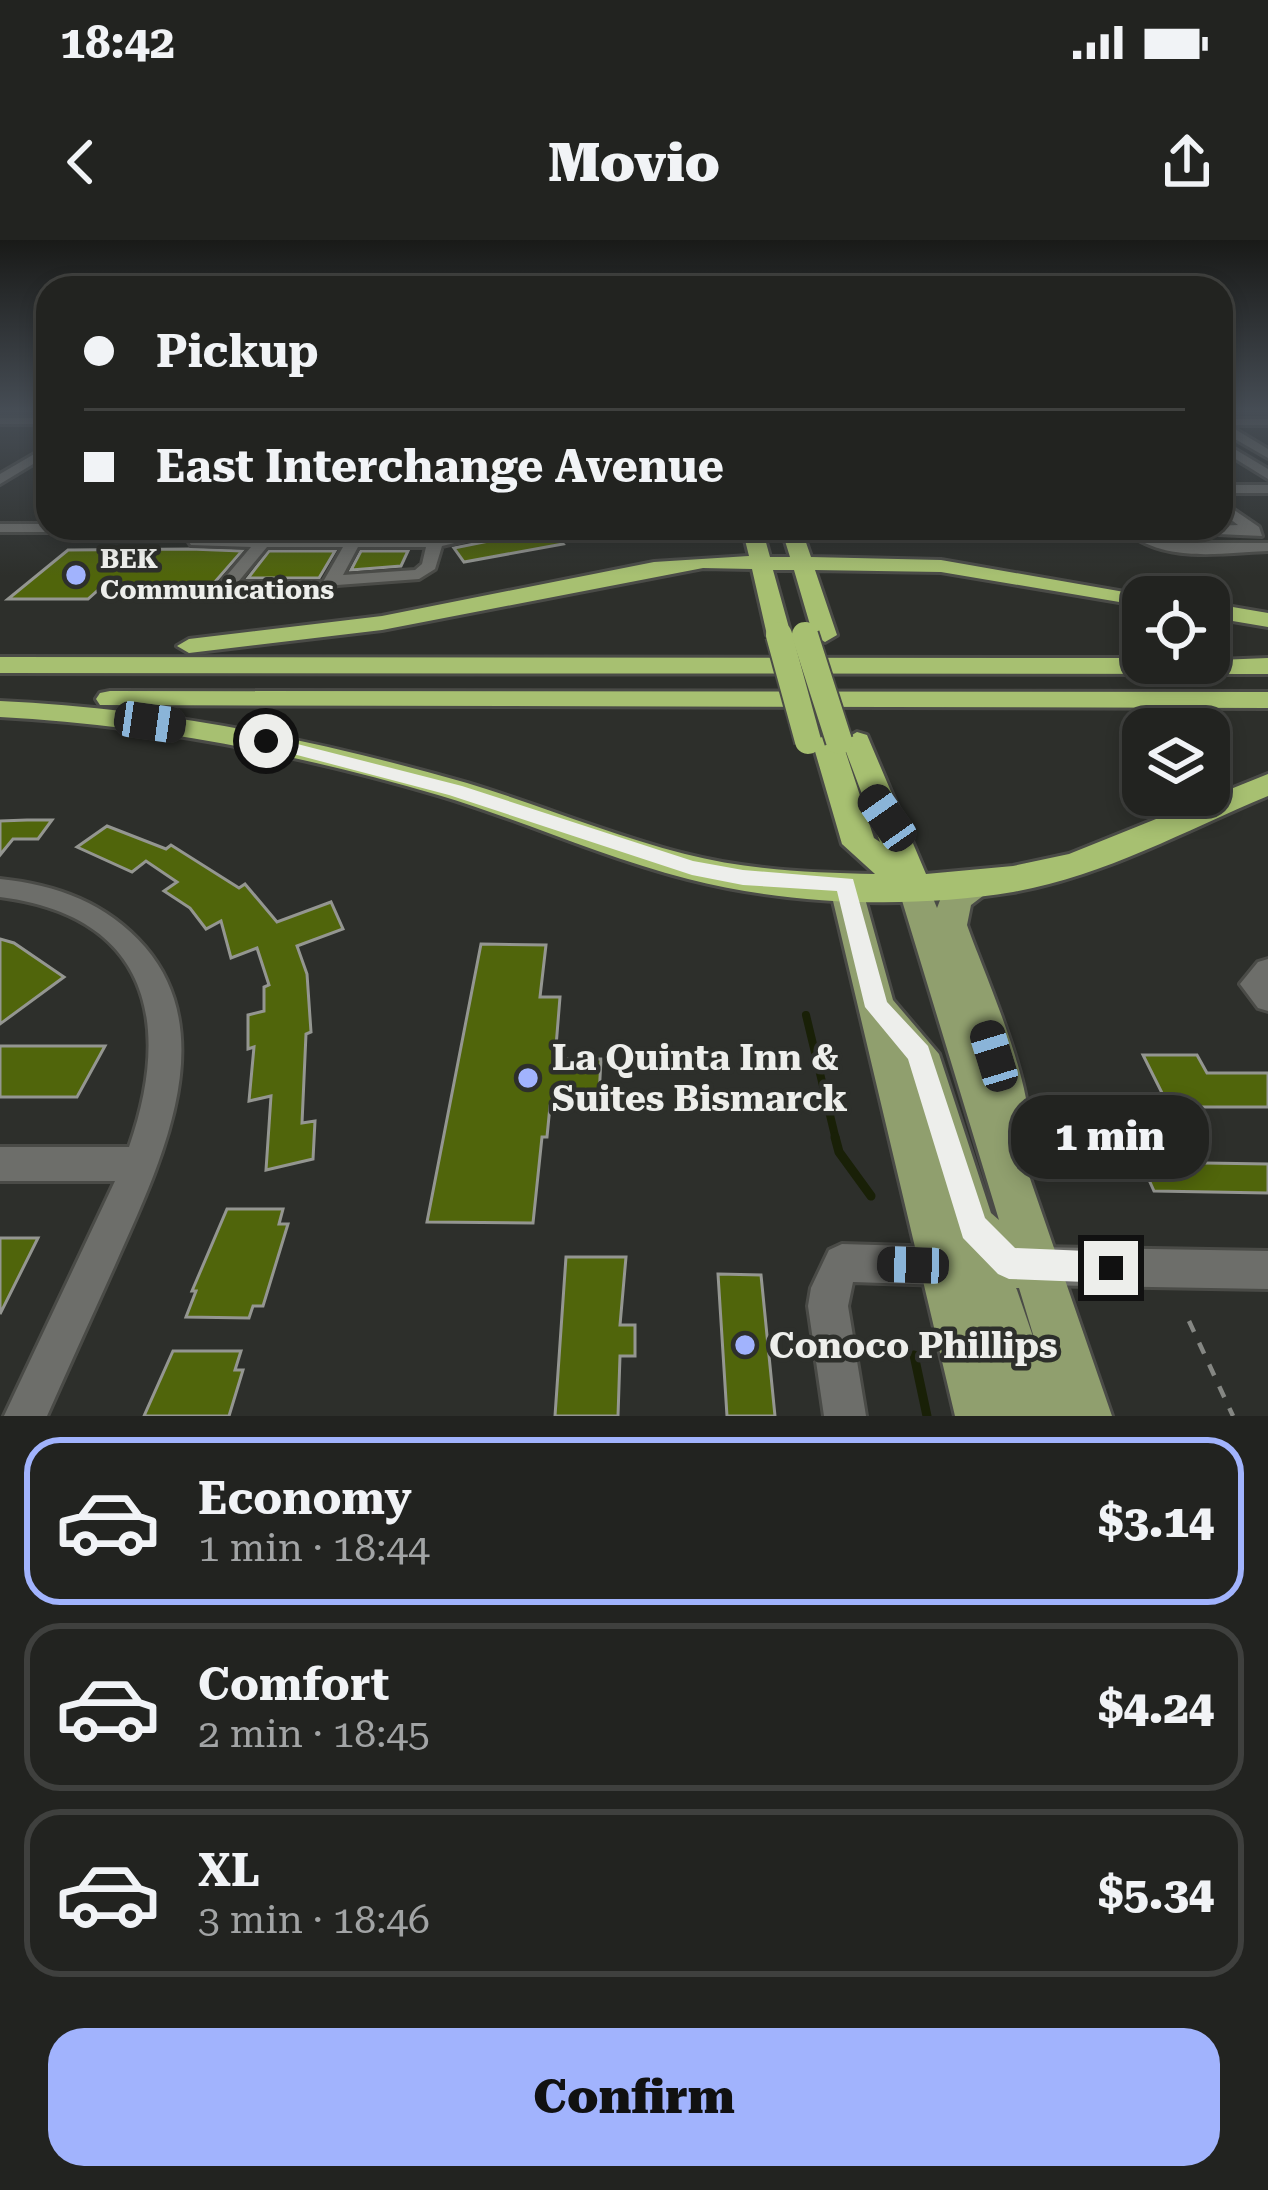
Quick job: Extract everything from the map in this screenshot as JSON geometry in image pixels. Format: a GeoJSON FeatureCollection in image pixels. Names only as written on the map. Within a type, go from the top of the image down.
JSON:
{"type":"FeatureCollection","features":[{"type":"Feature","properties":{"kind":"highway"},"geometry":{"type":"LineString","coordinates":[[0,661],[333,630],[687,563],[741,549],[741,540]]}},
{"type":"Feature","properties":{"kind":"highway"},"geometry":{"type":"LineString","coordinates":[[755,540],[763,572],[801,635],[859,844],[913,884]]}},
{"type":"Feature","properties":{"kind":"highway"},"geometry":{"type":"LineString","coordinates":[[795,540],[802,562],[801,635]]}},
{"type":"Feature","properties":{"kind":"highway"},"geometry":{"type":"LineString","coordinates":[[687,563],[763,572],[802,562],[941,566],[1122,596]]}},
{"type":"Feature","properties":{"kind":"highway"},"geometry":{"type":"LineString","coordinates":[[1230,614],[1268,620]]}},
{"type":"Feature","properties":{"kind":"highway"},"geometry":{"type":"LineString","coordinates":[[0,661],[1268,666]]}},
{"type":"Feature","properties":{"kind":"highway"},"geometry":{"type":"LineString","coordinates":[[0,698],[1268,700]]}},
{"type":"Feature","properties":{"kind":"highway"},"geometry":{"type":"LineString","coordinates":[[0,709],[135,719],[266,741],[456,790],[692,868],[743,878],[913,884],[984,883],[1036,875],[1086,860],[1268,784]]}},
{"type":"Feature","properties":{"kind":"highway"},"geometry":{"type":"LineString","coordinates":[[833,742],[887,818],[913,884]]}},
{"type":"Feature","properties":{"kind":"highway"},"geometry":{"type":"LineString","coordinates":[[833,742],[845,884]]}},
{"type":"Feature","properties":{"kind":"main road"},"geometry":{"type":"LineString","coordinates":[[984,883],[956,899],[950,925],[1006,1096],[1016,1205]]}},
{"type":"Feature","properties":{"kind":"main road"},"geometry":{"type":"LineString","coordinates":[[845,884],[982,1416]]}},
{"type":"Feature","properties":{"kind":"main road"},"geometry":{"type":"LineString","coordinates":[[913,884],[1085,1416]]}},
{"type":"Feature","properties":{"kind":"main road"},"geometry":{"type":"LineString","coordinates":[[877,1007],[919,1054],[973,1227],[1009,1263],[1035,1266]]}},
{"type":"Feature","properties":{"kind":"main road"},"geometry":{"type":"LineString","coordinates":[[943,1266],[968,1268],[993,1290],[1034,1416]]}},
{"type":"Feature","properties":{"kind":"street"},"geometry":{"type":"LineString","coordinates":[[1233,489],[1268,489]]}},
{"type":"Feature","properties":{"kind":"street"},"geometry":{"type":"LineString","coordinates":[[1233,508],[1268,503]]}},
{"type":"Feature","properties":{"kind":"street"},"geometry":{"type":"LineString","coordinates":[[1233,515],[1268,544]]}},
{"type":"Feature","properties":{"kind":"street"},"geometry":{"type":"LineString","coordinates":[[0,528],[36,528]]}},
{"type":"Feature","properties":{"kind":"street"},"geometry":{"type":"LineString","coordinates":[[1233,529],[1254,530]]}},
{"type":"Feature","properties":{"kind":"street"},"geometry":{"type":"LineString","coordinates":[[149,592],[222,592],[264,540]]}},
{"type":"Feature","properties":{"kind":"street"},"geometry":{"type":"LineString","coordinates":[[226,587],[328,587],[355,540]]}},
{"type":"Feature","properties":{"kind":"street"},"geometry":{"type":"LineString","coordinates":[[332,581],[419,574],[430,566],[429,540]]}},
{"type":"Feature","properties":{"kind":"street"},"geometry":{"type":"LineString","coordinates":[[1149,540],[1165,545],[1268,544]]}},
{"type":"Feature","properties":{"kind":"street"},"geometry":{"type":"LineString","coordinates":[[0,888],[55,898],[92,915],[126,941],[152,977],[166,1050],[163,1083],[141,1164],[25,1416]]}},
{"type":"Feature","properties":{"kind":"street"},"geometry":{"type":"LineString","coordinates":[[1268,970],[1255,984],[1268,999]]}},
{"type":"Feature","properties":{"kind":"street"},"geometry":{"type":"LineString","coordinates":[[0,1164],[141,1164]]}},
{"type":"Feature","properties":{"kind":"street"},"geometry":{"type":"LineString","coordinates":[[845,1416],[828,1306],[830,1288],[842,1263],[943,1266]]}},
{"type":"Feature","properties":{"kind":"street"},"geometry":{"type":"LineString","coordinates":[[1035,1266],[1268,1270]]}},
{"type":"Feature","properties":{"kind":"path"},"geometry":{"type":"LineString","coordinates":[[1189,1321],[1233,1416]]}},
{"type":"Feature","properties":{"kind":"building"},"geometry":{"type":"Polygon","coordinates":[[[494,540],[559,540],[563,544],[464,562],[454,548],[494,540]]]}},
{"type":"Feature","properties":{"kind":"building"},"geometry":{"type":"Polygon","coordinates":[[[68,550],[242,551],[214,583],[105,584],[88,599],[8,599],[68,550]]]}},
{"type":"Feature","properties":{"kind":"building"},"geometry":{"type":"Polygon","coordinates":[[[269,551],[335,551],[319,578],[248,578],[269,551]]]}},
{"type":"Feature","properties":{"kind":"building"},"geometry":{"type":"Polygon","coordinates":[[[361,551],[408,551],[401,566],[351,570],[361,551]]]}},
{"type":"Feature","properties":{"kind":"building"},"geometry":{"type":"Polygon","coordinates":[[[52,820],[38,839],[13,839],[0,855],[0,821],[52,820]]]}},
{"type":"Feature","properties":{"kind":"building"},"geometry":{"type":"Polygon","coordinates":[[[107,826],[166,849],[171,845],[239,888],[245,884],[277,922],[331,902],[343,929],[297,946],[307,974],[311,1032],[306,1034],[302,1123],[315,1121],[313,1159],[266,1170],[271,1096],[249,1101],[254,1047],[248,1049],[248,1015],[264,1011],[264,987],[269,985],[257,948],[231,958],[221,921],[206,929],[190,908],[164,891],[177,882],[146,861],[132,872],[77,847],[107,826]]]}},
{"type":"Feature","properties":{"kind":"building"},"geometry":{"type":"Polygon","coordinates":[[[0,939],[14,943],[64,977],[0,1024],[0,939]]]}},
{"type":"Feature","properties":{"kind":"building","name":"La Quinta Inn & Suites Bismarck"},"geometry":{"type":"Polygon","coordinates":[[[481,944],[546,945],[540,997],[560,997],[555,1059],[601,1059],[599,1097],[557,1096],[556,1106],[550,1106],[533,1223],[427,1222],[481,944]]]}},
{"type":"Feature","properties":{"kind":"building"},"geometry":{"type":"Polygon","coordinates":[[[0,1046],[105,1046],[77,1097],[0,1097],[0,1046]]]}},
{"type":"Feature","properties":{"kind":"building"},"geometry":{"type":"Polygon","coordinates":[[[1143,1055],[1197,1055],[1207,1073],[1268,1073],[1268,1107],[1169,1107],[1143,1055]]]}},
{"type":"Feature","properties":{"kind":"building"},"geometry":{"type":"Polygon","coordinates":[[[1141,1162],[1268,1164],[1268,1193],[1154,1191],[1141,1162]]]}},
{"type":"Feature","properties":{"kind":"building"},"geometry":{"type":"Polygon","coordinates":[[[227,1209],[283,1209],[279,1224],[288,1224],[263,1306],[253,1306],[249,1318],[186,1317],[196,1291],[192,1291],[227,1209]]]}},
{"type":"Feature","properties":{"kind":"building"},"geometry":{"type":"Polygon","coordinates":[[[0,1238],[38,1238],[0,1314],[0,1238]]]}},
{"type":"Feature","properties":{"kind":"building"},"geometry":{"type":"Polygon","coordinates":[[[566,1257],[626,1257],[620,1325],[635,1325],[635,1356],[620,1356],[618,1416],[555,1416],[566,1257]]]}},
{"type":"Feature","properties":{"kind":"building","name":"Conoco Phillips"},"geometry":{"type":"Polygon","coordinates":[[[718,1274],[761,1275],[775,1416],[727,1416],[718,1274]]]}},
{"type":"Feature","properties":{"kind":"building"},"geometry":{"type":"Polygon","coordinates":[[[173,1351],[241,1351],[235,1370],[243,1370],[229,1416],[144,1416],[173,1351]]]}},
{"type":"Feature","properties":{"kind":"waterway"},"geometry":{"type":"LineString","coordinates":[[806,1015],[836,1140]]}},
{"type":"Feature","properties":{"kind":"waterway"},"geometry":{"type":"LineString","coordinates":[[835,1137],[839,1152],[871,1196]]}},
{"type":"Feature","properties":{"kind":"waterway"},"geometry":{"type":"LineString","coordinates":[[914,1355],[927,1416]]}},
{"type":"Feature","properties":{"kind":"place","name":"BEK Communications"},"geometry":{"type":"Point","coordinates":[76,575]}},
{"type":"Feature","properties":{"kind":"place","name":"La Quinta Inn & Suites Bismarck"},"geometry":{"type":"Point","coordinates":[528,1078]}},
{"type":"Feature","properties":{"kind":"place","name":"Conoco Phillips"},"geometry":{"type":"Point","coordinates":[745,1345]}},
{"type":"Feature","properties":{"kind":"route"},"geometry":{"type":"LineString","coordinates":[[266,741],[456,790],[692,868],[743,878],[845,884],[877,1007],[919,1054],[973,1227],[1009,1263],[1111,1268]]}}]}
